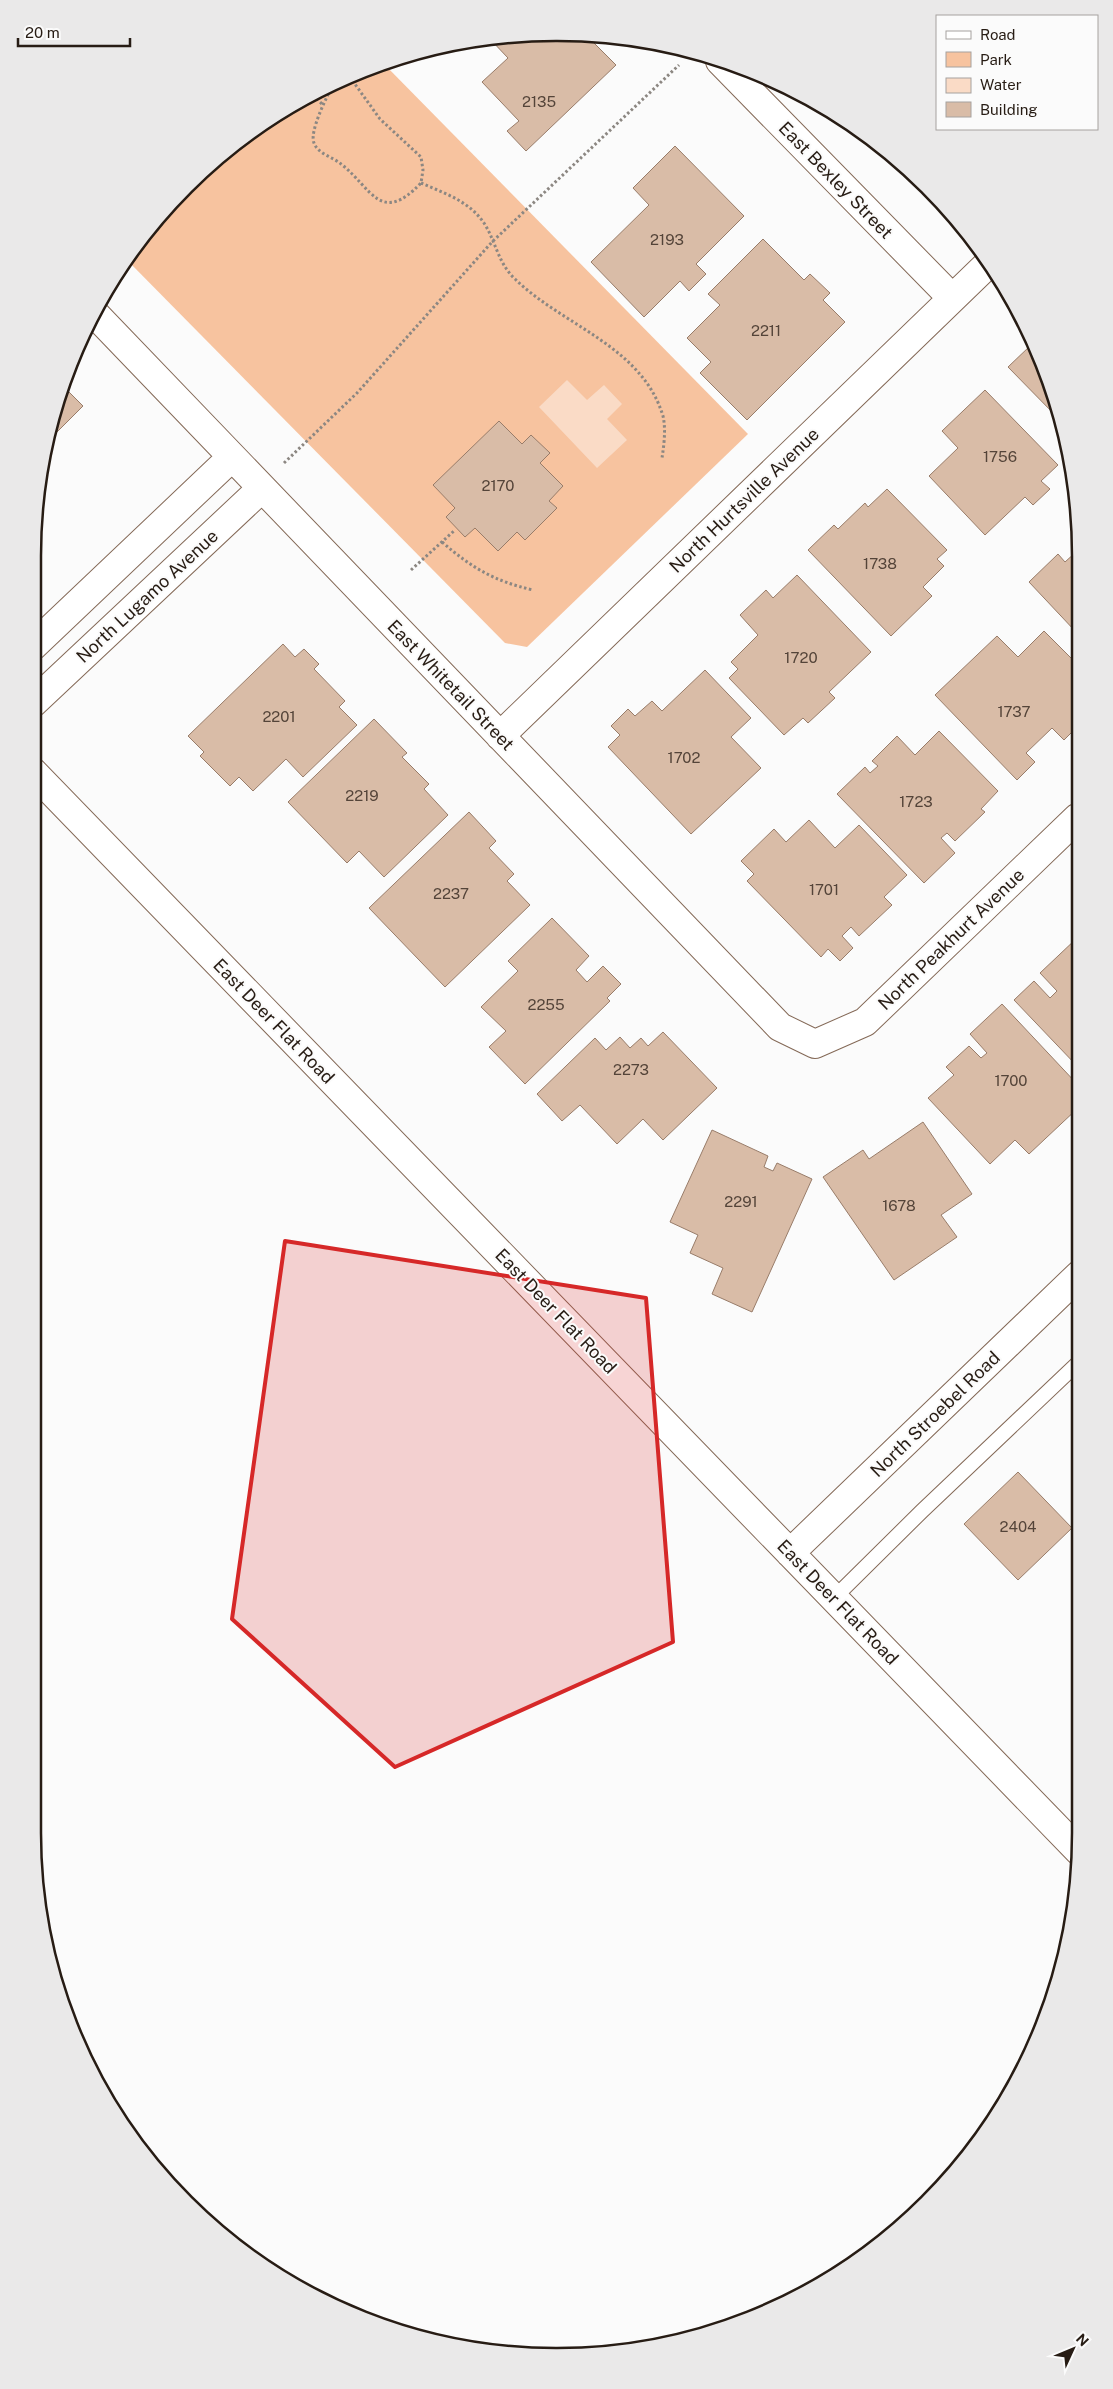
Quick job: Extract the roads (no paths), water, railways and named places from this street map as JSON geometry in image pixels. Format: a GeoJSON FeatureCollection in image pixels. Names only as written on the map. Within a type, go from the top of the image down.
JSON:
{"type":"FeatureCollection","features":[{"type":"Feature","properties":{"kind":"street","name":"East Bexley Street"},"geometry":{"type":"LineString","coordinates":[[731,72],[952,298]]}},
{"type":"Feature","properties":{"kind":"street","name":"North Hurtsville Avenue"},"geometry":{"type":"LineString","coordinates":[[500,736],[984,268]]}},
{"type":"Feature","properties":{"kind":"street","name":"East Whitetail Street"},"geometry":{"type":"LineString","coordinates":[[99,319],[780,1027],[815,1044]]}},
{"type":"Feature","properties":{"kind":"street"},"geometry":{"type":"LineString","coordinates":[[41,637],[232,457]]}},
{"type":"Feature","properties":{"kind":"street","name":"North Lugamo Avenue"},"geometry":{"type":"LineString","coordinates":[[41,695],[262,488]]}},
{"type":"Feature","properties":{"kind":"street","name":"East Deer Flat Road"},"geometry":{"type":"LineString","coordinates":[[41,781],[1072,1843]]}},
{"type":"Feature","properties":{"kind":"street","name":"North Peakhurt Avenue"},"geometry":{"type":"LineString","coordinates":[[815,1044],[865,1022],[1072,823]]}},
{"type":"Feature","properties":{"kind":"street","name":"North Stroebel Road"},"geometry":{"type":"LineString","coordinates":[[790,1553],[1072,1282]]}},
{"type":"Feature","properties":{"kind":"lane"},"geometry":{"type":"LineString","coordinates":[[834,1598],[1072,1369]]}},
{"type":"Feature","properties":{"kind":"water"},"geometry":{"type":"Polygon","coordinates":[[[567,380],[587,400],[604,385],[622,404],[607,419],[627,440],[597,468],[539,407],[567,380]]]}}]}
